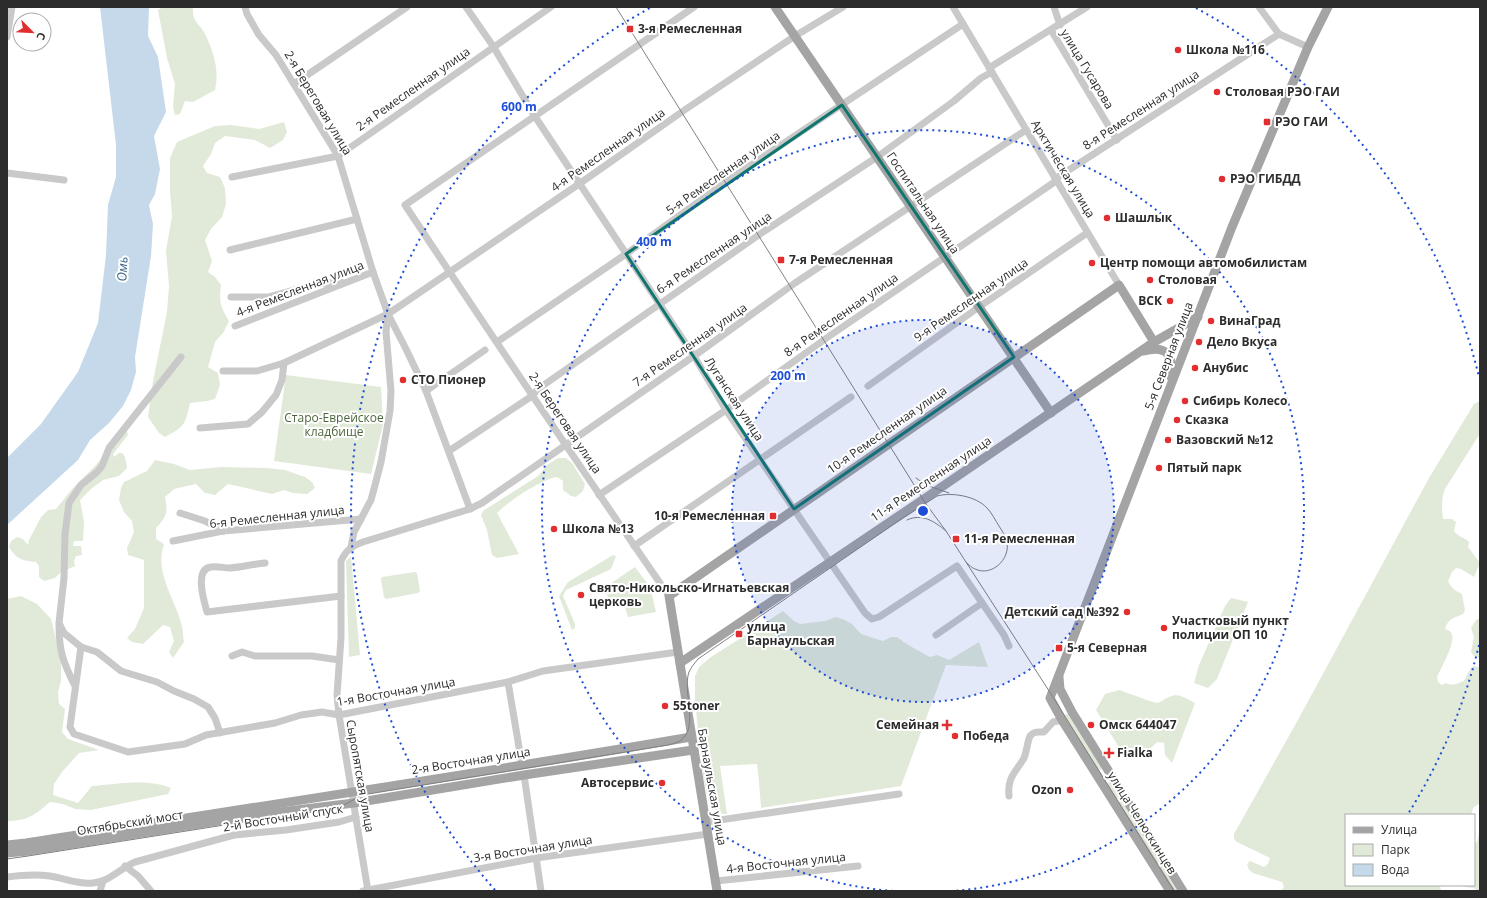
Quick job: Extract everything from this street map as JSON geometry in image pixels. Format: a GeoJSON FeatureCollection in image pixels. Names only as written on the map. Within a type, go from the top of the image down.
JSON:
{"type":"FeatureCollection","features":[{"type":"Feature","properties":{"kind":"main road","name":"Госпитальная улица"},"geometry":{"type":"LineString","coordinates":[[775,7],[1051,413]]}},
{"type":"Feature","properties":{"kind":"main road","name":"5-я Северная улица"},"geometry":{"type":"LineString","coordinates":[[1059,673],[1232,227],[1308,47],[1328,7]]}},
{"type":"Feature","properties":{"kind":"main road","name":"Арктическая улица"},"geometry":{"type":"LineString","coordinates":[[1119,285],[1154,342]]}},
{"type":"Feature","properties":{"kind":"main road","name":"10-я Ремесленная улица"},"geometry":{"type":"LineString","coordinates":[[669,596],[1119,285]]}},
{"type":"Feature","properties":{"kind":"main road","name":"11-я Ремесленная улица"},"geometry":{"type":"LineString","coordinates":[[680,663],[1139,352],[1198,317]]}},
{"type":"Feature","properties":{"kind":"main road"},"geometry":{"type":"LineString","coordinates":[[1139,352],[1153,349],[1160,350],[1167,354],[1172,363],[1170,388]]}},
{"type":"Feature","properties":{"kind":"main road","name":"2-я Береговая улица"},"geometry":{"type":"LineString","coordinates":[[669,596],[680,663]]}},
{"type":"Feature","properties":{"kind":"main road","name":"Барнаульская улица"},"geometry":{"type":"LineString","coordinates":[[680,663],[717,891]]}},
{"type":"Feature","properties":{"kind":"main road","name":"улица Челюскинцев"},"geometry":{"type":"LineString","coordinates":[[1059,673],[1050,698],[1062,720],[1170,891]]}},
{"type":"Feature","properties":{"kind":"main road","name":"улица Челюскинцев"},"geometry":{"type":"LineString","coordinates":[[1059,673],[1060,690],[1063,697],[1183,891]]}},
{"type":"Feature","properties":{"kind":"main road","name":"2-я Восточная улица"},"geometry":{"type":"LineString","coordinates":[[255,811],[352,793],[691,737]]}},
{"type":"Feature","properties":{"kind":"main road","name":"2-я Восточная улица"},"geometry":{"type":"LineString","coordinates":[[255,811],[354,803],[524,775],[693,750]]}},
{"type":"Feature","properties":{"kind":"main road"},"geometry":{"type":"LineString","coordinates":[[1099,778],[1108,772]]}},
{"type":"Feature","properties":{"kind":"main road","name":"Октябрьский мост"},"geometry":{"type":"LineString","coordinates":[[7,845],[255,811]]}},
{"type":"Feature","properties":{"kind":"main road","name":"Октябрьский мост"},"geometry":{"type":"LineString","coordinates":[[7,853],[28,851],[255,811]]}},
{"type":"Feature","properties":{"kind":"street"},"geometry":{"type":"LineString","coordinates":[[7,37],[12,7]]}},
{"type":"Feature","properties":{"kind":"street","name":"2-я Береговая улица"},"geometry":{"type":"LineString","coordinates":[[245,7],[247,14],[259,35],[276,55],[338,156],[373,272],[388,314],[426,391],[470,509]]}},
{"type":"Feature","properties":{"kind":"street"},"geometry":{"type":"LineString","coordinates":[[294,84],[407,7]]}},
{"type":"Feature","properties":{"kind":"street","name":"Луганская улица"},"geometry":{"type":"LineString","coordinates":[[466,7],[494,46],[534,115],[658,305],[694,356],[726,410],[866,613],[872,619],[879,617],[957,566],[982,602]]}},
{"type":"Feature","properties":{"kind":"street","name":"2-я Ремесленная улица"},"geometry":{"type":"LineString","coordinates":[[232,177],[338,156],[550,7]]}},
{"type":"Feature","properties":{"kind":"street"},"geometry":{"type":"LineString","coordinates":[[534,115],[694,7]]}},
{"type":"Feature","properties":{"kind":"street","name":"4-я Ремесленная улица"},"geometry":{"type":"LineString","coordinates":[[224,371],[257,370],[284,363],[388,314],[686,109],[795,36],[843,7]]}},
{"type":"Feature","properties":{"kind":"street","name":"Арктическая улица"},"geometry":{"type":"LineString","coordinates":[[952,7],[1119,285]]}},
{"type":"Feature","properties":{"kind":"street","name":"улица Гусарова"},"geometry":{"type":"LineString","coordinates":[[1054,7],[1060,25]]}},
{"type":"Feature","properties":{"kind":"street","name":"6-я Ремесленная улица"},"geometry":{"type":"LineString","coordinates":[[449,451],[532,396],[538,389],[658,305],[877,157],[954,101],[990,70],[1087,7]]}},
{"type":"Feature","properties":{"kind":"street"},"geometry":{"type":"LineString","coordinates":[[1259,7],[1279,34],[1308,47]]}},
{"type":"Feature","properties":{"kind":"street","name":"5-я Ремесленная улица"},"geometry":{"type":"LineString","coordinates":[[497,342],[626,254],[730,179],[963,24]]}},
{"type":"Feature","properties":{"kind":"street","name":"улица Гусарова"},"geometry":{"type":"LineString","coordinates":[[1051,30],[1116,140]]}},
{"type":"Feature","properties":{"kind":"street","name":"8-я Ремесленная улица"},"geometry":{"type":"LineString","coordinates":[[599,495],[726,410],[828,337],[1056,180],[1279,34]]}},
{"type":"Feature","properties":{"kind":"street","name":"2-я Береговая улица"},"geometry":{"type":"LineString","coordinates":[[534,115],[405,204],[532,396],[669,596]]}},
{"type":"Feature","properties":{"kind":"street","name":"7-я Ремесленная улица"},"geometry":{"type":"LineString","coordinates":[[351,547],[470,509],[482,503],[566,446],[795,283],[1026,130]]}},
{"type":"Feature","properties":{"kind":"street"},"geometry":{"type":"LineString","coordinates":[[7,173],[64,180]]}},
{"type":"Feature","properties":{"kind":"street"},"geometry":{"type":"LineString","coordinates":[[230,250],[357,219]]}},
{"type":"Feature","properties":{"kind":"street","name":"9-я Ремесленная улица"},"geometry":{"type":"LineString","coordinates":[[868,386],[1087,233]]}},
{"type":"Feature","properties":{"kind":"street","name":"4-я Ремесленная улица"},"geometry":{"type":"LineString","coordinates":[[235,326],[373,272]]}},
{"type":"Feature","properties":{"kind":"street"},"geometry":{"type":"LineString","coordinates":[[231,297],[268,297],[317,284],[350,281]]}},
{"type":"Feature","properties":{"kind":"street","name":"Сыропятская улица"},"geometry":{"type":"LineString","coordinates":[[366,891],[337,695],[341,638],[341,561],[344,554],[351,547],[354,532],[371,500],[381,462],[390,411],[391,384],[386,332],[388,314]]}},
{"type":"Feature","properties":{"kind":"street"},"geometry":{"type":"LineString","coordinates":[[426,391],[485,350]]}},
{"type":"Feature","properties":{"kind":"street"},"geometry":{"type":"LineString","coordinates":[[75,686],[63,663],[59,641],[59,623],[64,578],[65,534],[69,503],[81,485],[102,466],[109,448],[181,357]]}},
{"type":"Feature","properties":{"kind":"street"},"geometry":{"type":"LineString","coordinates":[[200,428],[248,424],[262,412],[276,395],[282,380],[284,363]]}},
{"type":"Feature","properties":{"kind":"street"},"geometry":{"type":"LineString","coordinates":[[634,546],[852,398]]}},
{"type":"Feature","properties":{"kind":"street"},"geometry":{"type":"LineString","coordinates":[[180,513],[205,521],[223,531]]}},
{"type":"Feature","properties":{"kind":"street","name":"6-я Ремесленная улица"},"geometry":{"type":"LineString","coordinates":[[173,541],[223,531],[361,519]]}},
{"type":"Feature","properties":{"kind":"street"},"geometry":{"type":"LineString","coordinates":[[265,563],[229,568],[211,567],[206,570],[203,574],[201,586],[207,612],[341,596]]}},
{"type":"Feature","properties":{"kind":"street"},"geometry":{"type":"LineString","coordinates":[[936,634],[982,602],[1004,635],[1009,646]]}},
{"type":"Feature","properties":{"kind":"street"},"geometry":{"type":"LineString","coordinates":[[59,623],[64,633],[81,647],[97,652],[121,671],[157,682],[208,707],[215,718],[220,733]]}},
{"type":"Feature","properties":{"kind":"street"},"geometry":{"type":"LineString","coordinates":[[75,686],[81,647]]}},
{"type":"Feature","properties":{"kind":"street"},"geometry":{"type":"LineString","coordinates":[[232,656],[242,652],[255,656],[312,656],[339,660]]}},
{"type":"Feature","properties":{"kind":"street","name":"1-я Восточная улица"},"geometry":{"type":"LineString","coordinates":[[75,686],[70,727],[74,734],[128,752],[185,744],[206,735],[275,723],[301,715],[322,712],[339,715],[508,682],[542,671],[678,652]]}},
{"type":"Feature","properties":{"kind":"street"},"geometry":{"type":"LineString","coordinates":[[508,682],[522,765]]}},
{"type":"Feature","properties":{"kind":"street"},"geometry":{"type":"LineString","coordinates":[[1009,796],[1009,782],[1013,773],[1024,758],[1032,733],[1044,732],[1053,722],[1062,720]]}},
{"type":"Feature","properties":{"kind":"street"},"geometry":{"type":"LineString","coordinates":[[524,775],[541,891]]}},
{"type":"Feature","properties":{"kind":"street"},"geometry":{"type":"LineString","coordinates":[[706,822],[899,794]]}},
{"type":"Feature","properties":{"kind":"street","name":"2-й Восточный спуск"},"geometry":{"type":"LineString","coordinates":[[103,881],[125,866],[234,835],[332,823],[356,817]]}},
{"type":"Feature","properties":{"kind":"street","name":"3-я Восточная улица"},"geometry":{"type":"LineString","coordinates":[[366,891],[536,858],[708,834]]}},
{"type":"Feature","properties":{"kind":"street"},"geometry":{"type":"LineString","coordinates":[[125,866],[138,876],[151,891]]}},
{"type":"Feature","properties":{"kind":"street","name":"4-я Восточная улица"},"geometry":{"type":"LineString","coordinates":[[716,881],[858,866]]}},
{"type":"Feature","properties":{"kind":"street"},"geometry":{"type":"LineString","coordinates":[[7,877],[28,875],[51,876],[92,884],[103,881]]}},
{"type":"Feature","properties":{"kind":"street"},"geometry":{"type":"LineString","coordinates":[[100,891],[103,881]]}},
{"type":"Feature","properties":{"kind":"highlighted area"},"geometry":{"type":"Polygon","coordinates":[[[842,105],[1014,357],[794,509],[626,254],[842,105]]]}},
{"type":"Feature","properties":{"kind":"green space"},"geometry":{"type":"Polygon","coordinates":[[[163,7],[193,7],[194,18],[204,32],[213,53],[217,75],[215,90],[193,102],[185,101],[180,114],[175,115],[173,107],[175,84],[167,58],[158,10],[163,7]]]}},
{"type":"Feature","properties":{"kind":"green space"},"geometry":{"type":"Polygon","coordinates":[[[284,122],[287,132],[283,140],[270,148],[255,140],[225,136],[215,143],[211,154],[203,166],[207,173],[220,177],[225,188],[226,204],[222,217],[211,229],[205,240],[212,261],[208,272],[215,277],[221,285],[221,304],[229,321],[223,333],[215,342],[208,367],[218,373],[220,385],[215,399],[190,403],[187,416],[183,424],[177,430],[165,437],[159,433],[148,417],[153,381],[167,312],[169,286],[166,251],[172,216],[170,158],[177,142],[215,126],[231,125],[259,129],[284,122]]]}},
{"type":"Feature","properties":{"kind":"green space","name":"Старо-Еврейское кладбище"},"geometry":{"type":"Polygon","coordinates":[[[286,375],[381,387],[383,425],[371,474],[274,461],[286,375]]]}},
{"type":"Feature","properties":{"kind":"green space"},"geometry":{"type":"Polygon","coordinates":[[[1480,401],[1480,436],[1479,435],[1445,489],[1442,504],[1443,519],[1452,519],[1456,522],[1454,531],[1457,535],[1469,542],[1468,547],[1480,563],[1474,577],[1461,569],[1456,568],[1452,572],[1448,581],[1454,589],[1462,594],[1465,610],[1463,614],[1451,619],[1446,626],[1445,629],[1450,632],[1452,639],[1447,656],[1437,677],[1438,682],[1442,685],[1446,683],[1457,684],[1464,681],[1473,666],[1480,667],[1480,803],[1473,808],[1471,814],[1345,814],[1345,886],[1440,886],[1441,891],[1281,891],[1284,887],[1282,882],[1253,873],[1249,870],[1247,864],[1250,861],[1264,867],[1268,864],[1270,858],[1237,842],[1234,839],[1234,834],[1299,718],[1429,478],[1474,404],[1480,401]]]}},
{"type":"Feature","properties":{"kind":"green space"},"geometry":{"type":"Polygon","coordinates":[[[126,430],[128,435],[113,454],[114,457],[119,453],[122,453],[125,457],[127,468],[119,476],[103,480],[80,500],[84,522],[83,541],[74,541],[73,546],[81,546],[82,555],[76,556],[74,561],[75,566],[61,572],[55,578],[44,581],[39,577],[39,566],[36,562],[24,560],[14,554],[9,547],[11,541],[17,537],[23,539],[28,545],[41,517],[48,510],[56,509],[73,488],[95,466],[126,430]]]}},
{"type":"Feature","properties":{"kind":"green space"},"geometry":{"type":"Polygon","coordinates":[[[558,458],[566,458],[572,463],[585,484],[583,491],[576,497],[571,496],[563,490],[563,481],[557,477],[542,482],[517,497],[497,513],[519,554],[497,558],[492,555],[487,530],[481,515],[483,511],[538,476],[547,465],[558,458]]]}},
{"type":"Feature","properties":{"kind":"green space"},"geometry":{"type":"Polygon","coordinates":[[[155,460],[174,464],[190,470],[221,467],[285,470],[305,477],[312,482],[315,488],[307,494],[293,493],[284,490],[272,494],[228,484],[215,495],[205,493],[196,484],[174,489],[165,497],[166,514],[156,528],[156,539],[164,544],[162,555],[163,575],[179,616],[184,642],[173,658],[169,652],[174,641],[170,627],[163,625],[143,644],[132,642],[127,638],[135,629],[144,608],[144,560],[128,555],[127,548],[134,532],[132,521],[124,512],[119,500],[121,488],[124,482],[147,471],[155,460]]]}},
{"type":"Feature","properties":{"kind":"green space"},"geometry":{"type":"Polygon","coordinates":[[[613,555],[616,556],[611,569],[566,590],[563,596],[575,624],[575,628],[572,630],[559,596],[568,582],[613,555]]]}},
{"type":"Feature","properties":{"kind":"green space"},"geometry":{"type":"Polygon","coordinates":[[[351,556],[360,655],[349,657],[346,561],[351,556]]]}},
{"type":"Feature","properties":{"kind":"green space"},"geometry":{"type":"Polygon","coordinates":[[[635,567],[650,587],[656,612],[628,617],[624,604],[613,607],[604,588],[635,567]]]}},
{"type":"Feature","properties":{"kind":"green space"},"geometry":{"type":"Polygon","coordinates":[[[415,572],[417,573],[420,591],[418,593],[386,599],[384,597],[382,577],[415,572]]]}},
{"type":"Feature","properties":{"kind":"green space"},"geometry":{"type":"Polygon","coordinates":[[[21,596],[37,604],[51,619],[61,660],[61,681],[58,692],[59,704],[65,709],[62,732],[68,739],[99,750],[79,753],[62,772],[54,784],[53,795],[78,803],[92,786],[132,782],[153,783],[171,788],[168,794],[91,810],[75,809],[63,804],[50,802],[30,816],[20,820],[7,821],[7,599],[21,596]]]}},
{"type":"Feature","properties":{"kind":"green space"},"geometry":{"type":"Polygon","coordinates":[[[1231,598],[1248,602],[1217,679],[1208,688],[1194,683],[1199,665],[1225,606],[1231,598]]]}},
{"type":"Feature","properties":{"kind":"green space"},"geometry":{"type":"Polygon","coordinates":[[[783,611],[794,621],[800,624],[825,621],[836,617],[852,624],[861,634],[883,641],[891,637],[897,637],[930,657],[937,655],[949,660],[979,642],[988,667],[946,665],[901,786],[761,808],[757,764],[720,766],[727,814],[723,814],[712,808],[703,776],[695,699],[695,676],[699,667],[711,657],[783,611]]]}},
{"type":"Feature","properties":{"kind":"green space"},"geometry":{"type":"Polygon","coordinates":[[[1480,618],[1480,658],[1474,656],[1471,652],[1474,637],[1471,628],[1476,620],[1480,618]]]}},
{"type":"Feature","properties":{"kind":"green space"},"geometry":{"type":"Polygon","coordinates":[[[1119,690],[1155,703],[1176,695],[1195,703],[1172,763],[1165,755],[1164,743],[1157,742],[1149,750],[1140,747],[1123,754],[1096,710],[1105,694],[1119,690]]]}},
{"type":"Feature","properties":{"kind":"green space"},"geometry":{"type":"Polygon","coordinates":[[[1069,713],[1102,769],[1101,770],[1098,769],[1064,717],[1069,713]]]}},
{"type":"Feature","properties":{"kind":"green space"},"geometry":{"type":"Polygon","coordinates":[[[1109,781],[1179,891],[1174,891],[1108,784],[1109,781]]]}},
{"type":"Feature","properties":{"kind":"green space"},"geometry":{"type":"Polygon","coordinates":[[[1480,830],[1480,891],[1464,886],[1475,886],[1475,843],[1477,842],[1480,830]]]}},
{"type":"Feature","properties":{"kind":"water","name":"Омь"},"geometry":{"type":"Polygon","coordinates":[[[100,7],[149,7],[148,36],[158,57],[166,112],[154,136],[160,169],[155,194],[149,205],[153,224],[151,256],[135,357],[136,372],[131,390],[123,406],[109,423],[90,440],[78,460],[7,525],[7,458],[41,424],[78,372],[98,323],[106,255],[108,205],[116,177],[116,145],[100,7]]]}},
{"type":"Feature","properties":{"kind":"tram line"},"geometry":{"type":"LineString","coordinates":[[616,7],[926,504],[946,531],[1051,694],[1174,891]]}},
{"type":"Feature","properties":{"kind":"tram line"},"geometry":{"type":"LineString","coordinates":[[916,478],[926,485],[949,493]]}},
{"type":"Feature","properties":{"kind":"tram line"},"geometry":{"type":"LineString","coordinates":[[7,859],[327,810],[346,804],[360,796],[368,794],[668,745],[680,741],[686,735],[689,727],[690,718],[687,680],[690,670],[698,659],[937,496],[950,494],[977,500],[989,510],[1005,536],[1007,543],[1006,555],[1003,560],[993,569],[981,571],[973,568],[966,562]]}},
{"type":"Feature","properties":{"kind":"tram line"},"geometry":{"type":"LineString","coordinates":[[907,520],[918,517],[928,519],[946,531]]}},
{"type":"Feature","properties":{"kind":"place","name":"3-я Ремесленная"},"geometry":{"type":"Point","coordinates":[630,29]}},
{"type":"Feature","properties":{"kind":"place","name":"Школа №116"},"geometry":{"type":"Point","coordinates":[1178,50]}},
{"type":"Feature","properties":{"kind":"place","name":"Столовая РЭО ГАИ"},"geometry":{"type":"Point","coordinates":[1217,92]}},
{"type":"Feature","properties":{"kind":"place","name":"РЭО ГАИ"},"geometry":{"type":"Point","coordinates":[1267,122]}},
{"type":"Feature","properties":{"kind":"place","name":"РЭО ГИБДД"},"geometry":{"type":"Point","coordinates":[1222,179]}},
{"type":"Feature","properties":{"kind":"place","name":"Шашлык"},"geometry":{"type":"Point","coordinates":[1107,218]}},
{"type":"Feature","properties":{"kind":"place","name":"7-я Ремесленная"},"geometry":{"type":"Point","coordinates":[781,260]}},
{"type":"Feature","properties":{"kind":"place","name":"Центр помощи автомобилистам"},"geometry":{"type":"Point","coordinates":[1092,263]}},
{"type":"Feature","properties":{"kind":"place","name":"Столовая"},"geometry":{"type":"Point","coordinates":[1150,280]}},
{"type":"Feature","properties":{"kind":"place","name":"ВСК"},"geometry":{"type":"Point","coordinates":[1170,301]}},
{"type":"Feature","properties":{"kind":"place","name":"ВинаГрад"},"geometry":{"type":"Point","coordinates":[1211,321]}},
{"type":"Feature","properties":{"kind":"place","name":"Дело Вкуса"},"geometry":{"type":"Point","coordinates":[1199,342]}},
{"type":"Feature","properties":{"kind":"place","name":"Анубис"},"geometry":{"type":"Point","coordinates":[1195,368]}},
{"type":"Feature","properties":{"kind":"place","name":"СТО Пионер"},"geometry":{"type":"Point","coordinates":[403,380]}},
{"type":"Feature","properties":{"kind":"place","name":"Сибирь Колесо"},"geometry":{"type":"Point","coordinates":[1185,401]}},
{"type":"Feature","properties":{"kind":"place","name":"Сказка"},"geometry":{"type":"Point","coordinates":[1177,420]}},
{"type":"Feature","properties":{"kind":"place","name":"Вазовский №12"},"geometry":{"type":"Point","coordinates":[1168,440]}},
{"type":"Feature","properties":{"kind":"place","name":"Пятый парк"},"geometry":{"type":"Point","coordinates":[1159,468]}},
{"type":"Feature","properties":{"kind":"place","name":"10-я Ремесленная"},"geometry":{"type":"Point","coordinates":[773,516]}},
{"type":"Feature","properties":{"kind":"place","name":"Школа №13"},"geometry":{"type":"Point","coordinates":[554,529]}},
{"type":"Feature","properties":{"kind":"place","name":"11-я Ремесленная"},"geometry":{"type":"Point","coordinates":[956,539]}},
{"type":"Feature","properties":{"kind":"place","name":"Свято-Никольско-Игнатьевская церковь"},"geometry":{"type":"Point","coordinates":[581,595]}},
{"type":"Feature","properties":{"kind":"place","name":"Детский сад №392"},"geometry":{"type":"Point","coordinates":[1127,612]}},
{"type":"Feature","properties":{"kind":"place","name":"Участковый пункт полиции ОП 10"},"geometry":{"type":"Point","coordinates":[1164,628]}},
{"type":"Feature","properties":{"kind":"place","name":"улица Барнаульская"},"geometry":{"type":"Point","coordinates":[739,634]}},
{"type":"Feature","properties":{"kind":"place","name":"5-я Северная"},"geometry":{"type":"Point","coordinates":[1059,648]}},
{"type":"Feature","properties":{"kind":"place","name":"55toner"},"geometry":{"type":"Point","coordinates":[665,706]}},
{"type":"Feature","properties":{"kind":"place","name":"Семейная"},"geometry":{"type":"Point","coordinates":[947,725]}},
{"type":"Feature","properties":{"kind":"place","name":"Омск 644047"},"geometry":{"type":"Point","coordinates":[1091,725]}},
{"type":"Feature","properties":{"kind":"place","name":"Победа"},"geometry":{"type":"Point","coordinates":[955,736]}},
{"type":"Feature","properties":{"kind":"place","name":"Fialka"},"geometry":{"type":"Point","coordinates":[1109,753]}},
{"type":"Feature","properties":{"kind":"place","name":"Автосервис"},"geometry":{"type":"Point","coordinates":[662,783]}},
{"type":"Feature","properties":{"kind":"place","name":"Ozon"},"geometry":{"type":"Point","coordinates":[1070,790]}}]}
